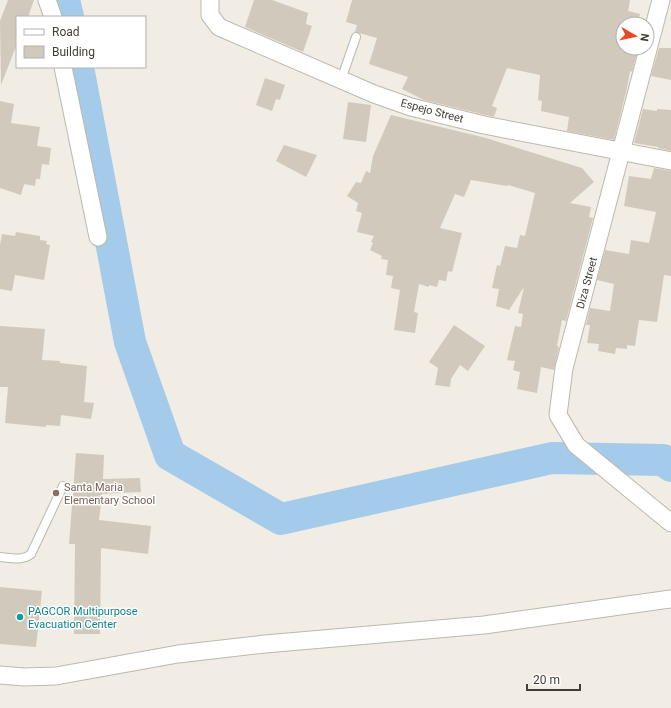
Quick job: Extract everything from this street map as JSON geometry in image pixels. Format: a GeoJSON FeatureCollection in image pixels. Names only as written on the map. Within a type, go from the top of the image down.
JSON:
{"type":"FeatureCollection","features":[{"type":"Feature","properties":{"kind":"street"},"geometry":{"type":"LineString","coordinates":[[47,0],[53,16]]}},
{"type":"Feature","properties":{"kind":"street","name":"Diza Street"},"geometry":{"type":"LineString","coordinates":[[661,0],[564,368],[558,415],[576,445],[671,523]]}},
{"type":"Feature","properties":{"kind":"street","name":"Espejo Street"},"geometry":{"type":"LineString","coordinates":[[210,8],[219,27],[374,94],[424,110],[484,125],[671,160]]}},
{"type":"Feature","properties":{"kind":"street"},"geometry":{"type":"LineString","coordinates":[[63,68],[98,237]]}},
{"type":"Feature","properties":{"kind":"street"},"geometry":{"type":"LineString","coordinates":[[0,675],[24,677],[56,676],[178,654],[265,644],[484,625],[671,600]]}},
{"type":"Feature","properties":{"kind":"lane"},"geometry":{"type":"LineString","coordinates":[[341,80],[356,37]]}},
{"type":"Feature","properties":{"kind":"lane"},"geometry":{"type":"LineString","coordinates":[[0,557],[20,558],[28,557],[31,554],[63,486]]}},
{"type":"Feature","properties":{"kind":"building"},"geometry":{"type":"Polygon","coordinates":[[[8,0],[34,0],[28,16],[16,16],[16,47],[1,85],[0,21],[8,0]]]}},
{"type":"Feature","properties":{"kind":"building"},"geometry":{"type":"Polygon","coordinates":[[[254,0],[272,0],[308,13],[306,24],[312,26],[303,52],[245,27],[254,0]]]}},
{"type":"Feature","properties":{"kind":"building"},"geometry":{"type":"Polygon","coordinates":[[[352,0],[630,0],[628,11],[640,14],[640,16],[615,16],[615,56],[636,56],[632,72],[630,71],[614,140],[567,131],[569,117],[541,111],[542,101],[538,100],[540,75],[507,68],[492,106],[497,108],[494,117],[424,100],[402,89],[408,77],[369,64],[377,38],[355,32],[357,25],[346,22],[352,0]]]}},
{"type":"Feature","properties":{"kind":"building"},"geometry":{"type":"Polygon","coordinates":[[[659,48],[671,48],[671,80],[651,76],[659,48]]]}},
{"type":"Feature","properties":{"kind":"building"},"geometry":{"type":"Polygon","coordinates":[[[265,78],[285,85],[280,100],[276,99],[272,111],[256,105],[265,78]]]}},
{"type":"Feature","properties":{"kind":"building"},"geometry":{"type":"Polygon","coordinates":[[[0,101],[14,104],[11,123],[40,127],[37,146],[51,148],[49,165],[42,164],[40,179],[36,179],[35,186],[24,184],[21,195],[0,188],[0,101]]]}},
{"type":"Feature","properties":{"kind":"building"},"geometry":{"type":"Polygon","coordinates":[[[348,102],[371,105],[366,142],[343,139],[348,102]]]}},
{"type":"Feature","properties":{"kind":"building"},"geometry":{"type":"Polygon","coordinates":[[[643,109],[657,111],[657,109],[671,110],[671,151],[634,143],[643,109]]]}},
{"type":"Feature","properties":{"kind":"building"},"geometry":{"type":"Polygon","coordinates":[[[391,115],[486,138],[582,168],[594,182],[570,203],[591,207],[589,217],[593,218],[566,321],[562,320],[557,346],[559,347],[554,370],[541,367],[537,393],[517,389],[520,372],[513,370],[515,361],[507,360],[515,326],[521,327],[523,314],[518,313],[524,287],[509,310],[496,306],[499,289],[492,288],[497,265],[500,266],[505,246],[517,248],[520,235],[525,236],[535,193],[508,185],[471,180],[464,197],[455,194],[440,228],[462,233],[452,272],[448,271],[446,281],[439,280],[437,287],[429,285],[429,287],[419,284],[414,312],[418,313],[415,333],[394,330],[400,290],[391,288],[393,276],[386,275],[388,260],[381,259],[382,256],[370,250],[373,243],[371,242],[374,236],[357,232],[362,213],[356,211],[358,203],[347,196],[356,182],[361,183],[366,171],[370,173],[373,156],[391,115]]]}},
{"type":"Feature","properties":{"kind":"building"},"geometry":{"type":"Polygon","coordinates":[[[284,145],[317,155],[306,177],[276,161],[284,145]]]}},
{"type":"Feature","properties":{"kind":"building"},"geometry":{"type":"Polygon","coordinates":[[[654,168],[671,171],[671,276],[664,275],[657,322],[639,320],[635,346],[627,345],[627,349],[616,348],[615,354],[598,351],[599,344],[587,343],[590,325],[586,325],[590,308],[610,311],[614,284],[597,280],[605,250],[629,254],[631,240],[649,243],[656,212],[624,206],[629,176],[651,179],[654,168]]]}},
{"type":"Feature","properties":{"kind":"building"},"geometry":{"type":"Polygon","coordinates":[[[16,232],[40,236],[40,240],[47,241],[46,244],[50,245],[44,280],[15,275],[12,291],[0,289],[0,245],[2,234],[15,236],[16,232]]]}},
{"type":"Feature","properties":{"kind":"building"},"geometry":{"type":"Polygon","coordinates":[[[454,325],[485,346],[468,371],[460,365],[451,379],[450,387],[435,385],[438,368],[429,362],[454,325]]]}},
{"type":"Feature","properties":{"kind":"building"},"geometry":{"type":"Polygon","coordinates":[[[0,326],[45,329],[42,360],[60,361],[60,363],[87,366],[84,402],[94,403],[91,419],[61,415],[60,426],[46,425],[46,427],[5,423],[8,387],[0,387],[0,326]]]}},
{"type":"Feature","properties":{"kind":"building"},"geometry":{"type":"Polygon","coordinates":[[[76,453],[104,455],[103,479],[140,478],[141,492],[102,494],[99,520],[151,526],[148,554],[101,548],[100,634],[74,634],[75,544],[69,544],[76,453]]]}},
{"type":"Feature","properties":{"kind":"building","name":"PAGCOR Multipurpose Evacuation Center"},"geometry":{"type":"Polygon","coordinates":[[[0,587],[42,591],[36,647],[0,644],[0,587]]]}},
{"type":"Feature","properties":{"kind":"waterway"},"geometry":{"type":"LineString","coordinates":[[64,0],[68,16]]}},
{"type":"Feature","properties":{"kind":"waterway"},"geometry":{"type":"LineString","coordinates":[[78,68],[130,342],[170,455],[281,519],[552,458],[663,460],[671,466]]}},
{"type":"Feature","properties":{"kind":"place","name":"Santa Maria Elementary School"},"geometry":{"type":"Point","coordinates":[56,493]}},
{"type":"Feature","properties":{"kind":"place","name":"PAGCOR Multipurpose Evacuation Center"},"geometry":{"type":"Point","coordinates":[20,617]}}]}
